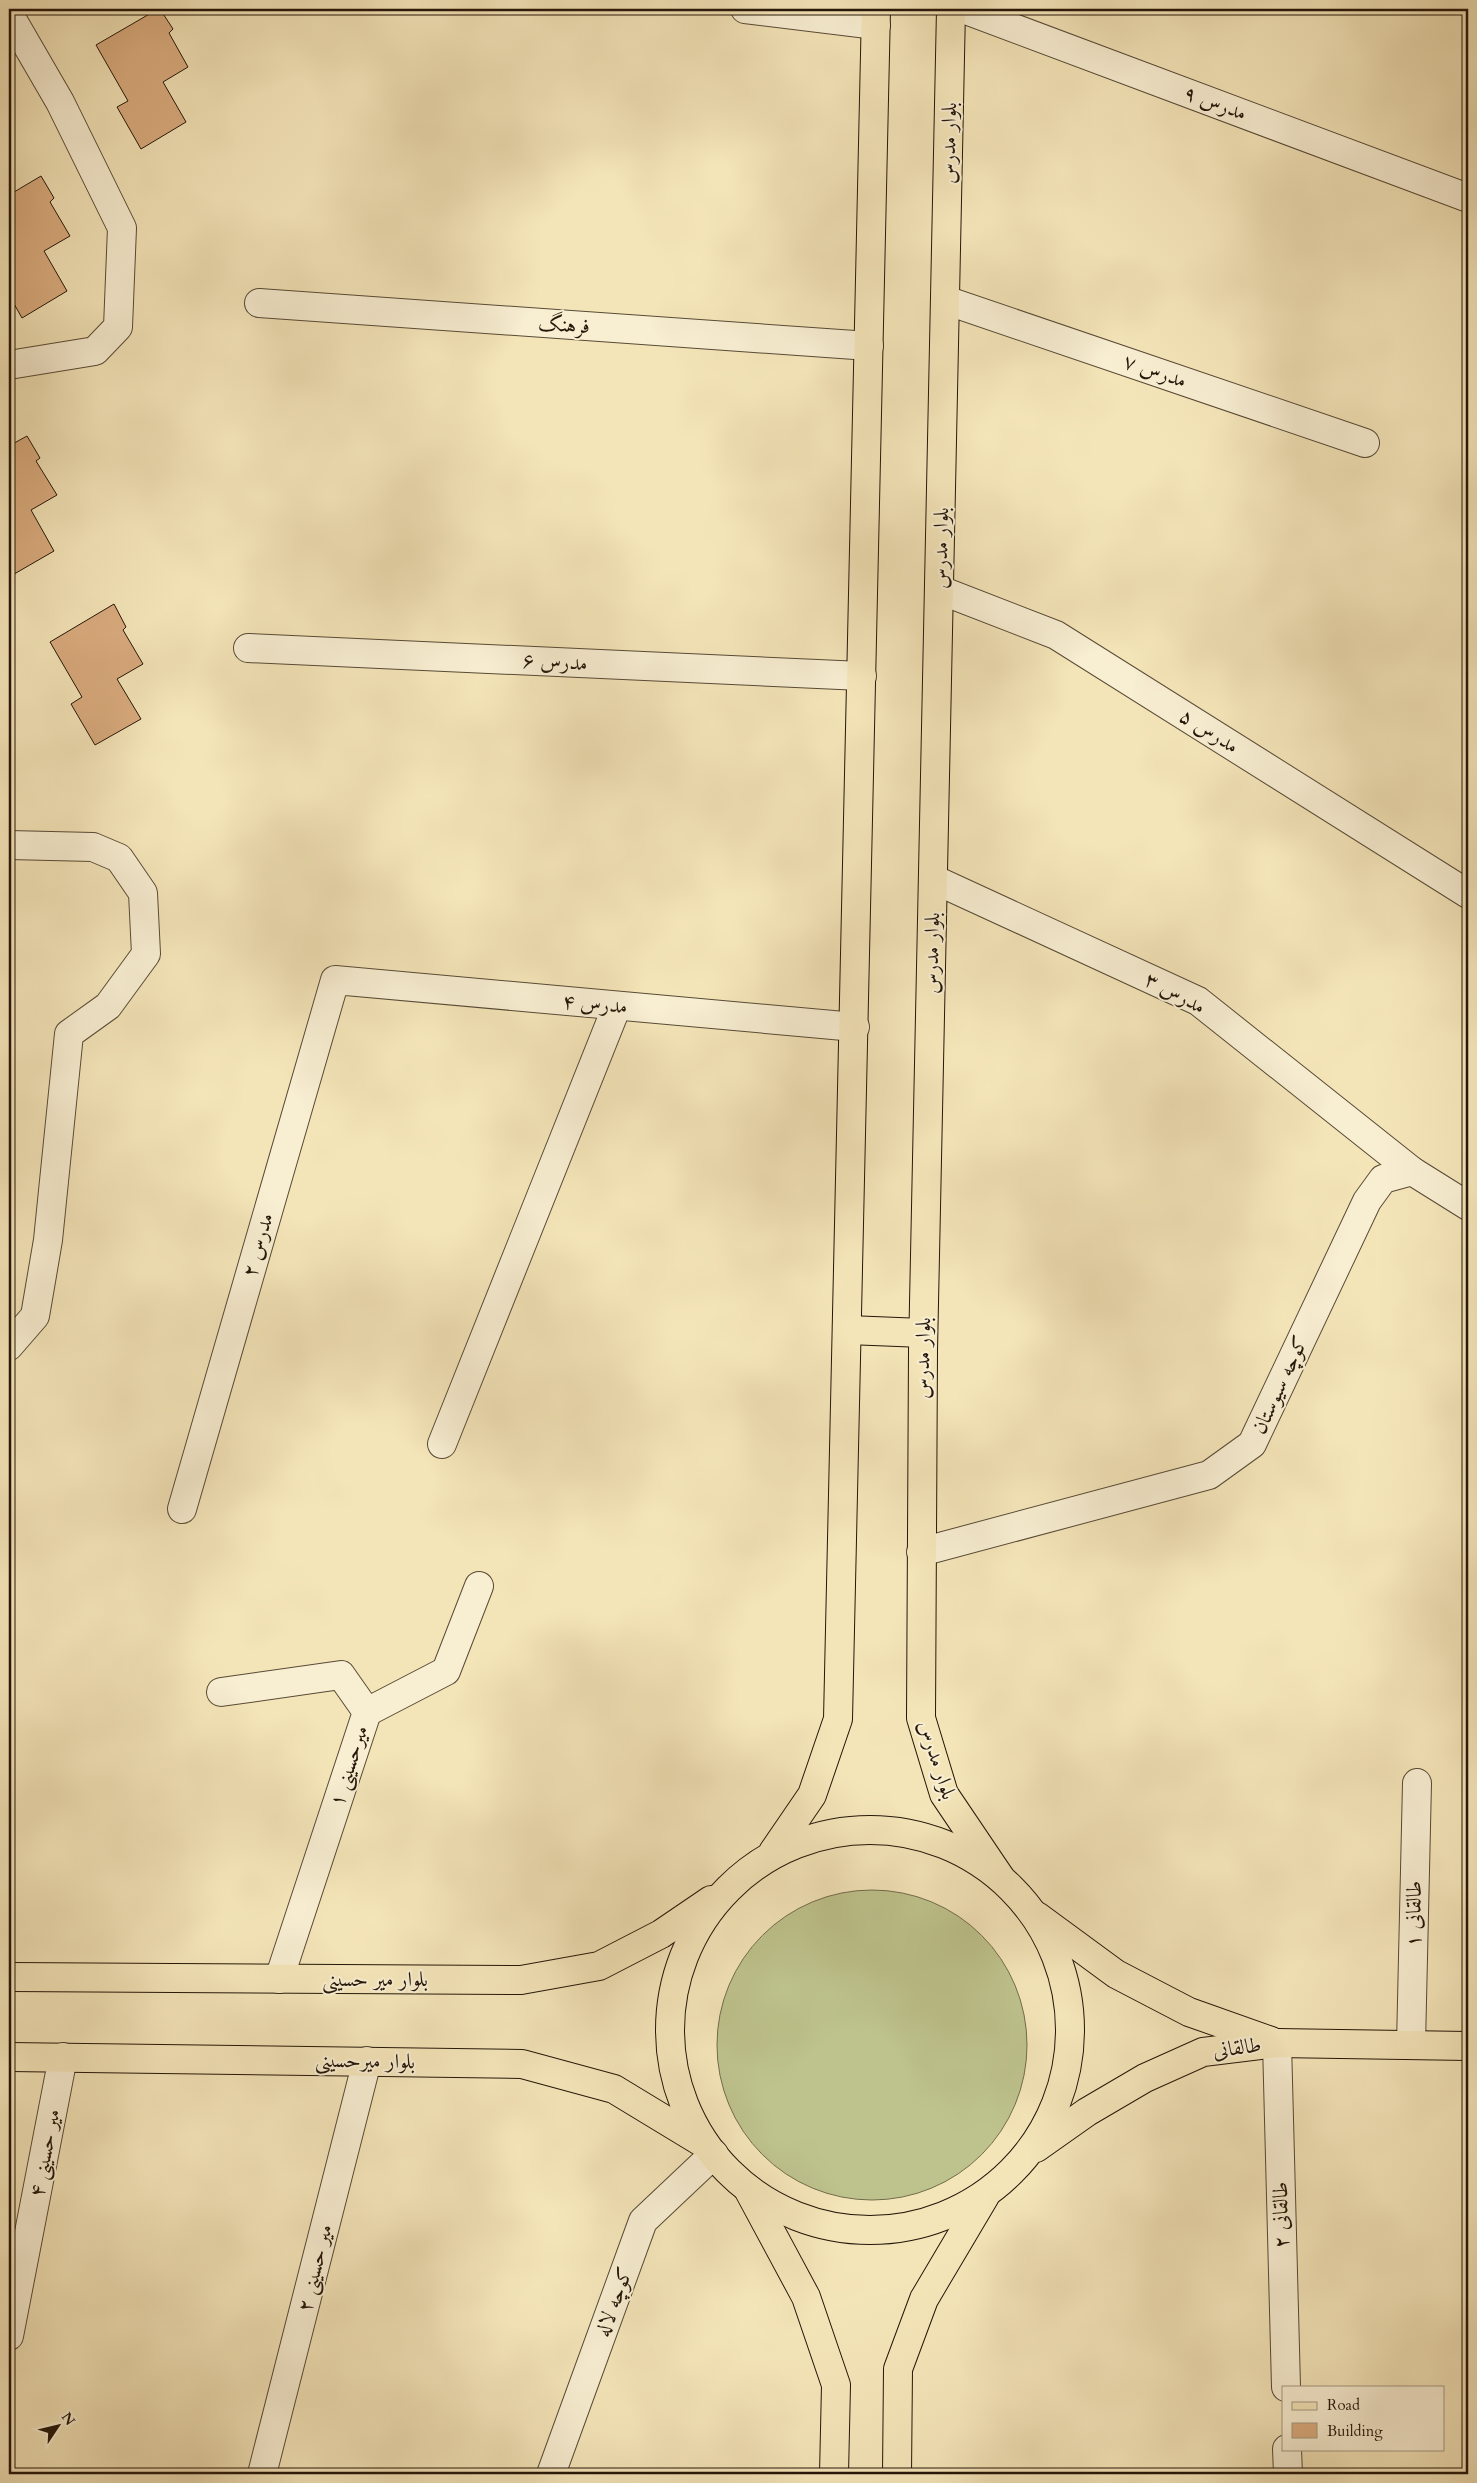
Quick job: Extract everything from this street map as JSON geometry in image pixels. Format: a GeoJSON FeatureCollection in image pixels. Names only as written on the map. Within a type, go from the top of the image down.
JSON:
{"type":"FeatureCollection","features":[{"type":"Feature","properties":{"kind":"main road","name":"بلوار مدرس"},"geometry":{"type":"LineString","coordinates":[[952,9],[923,1333],[921,1718],[944,1794],[1000,1876]]}},
{"type":"Feature","properties":{"kind":"main road"},"geometry":{"type":"LineString","coordinates":[[834,2474],[836,2385],[806,2297],[749,2192],[708,2148],[675,2082],[668,2015],[684,1950],[720,1894],[773,1852],[812,1794],[838,1719],[855,1027],[876,17]]}},
{"type":"Feature","properties":{"kind":"main road"},"geometry":{"type":"LineString","coordinates":[[848,1330],[923,1333]]}},
{"type":"Feature","properties":{"kind":"main road"},"geometry":{"type":"LineString","coordinates":[[773,1852],[830,1832],[890,1830],[949,1844],[1000,1876],[1034,1914],[1116,1974],[1189,2012],[1277,2043]]}},
{"type":"Feature","properties":{"kind":"main road","name":"بلوار میر حسینی"},"geometry":{"type":"LineString","coordinates":[[9,1977],[521,1980],[599,1966],[661,1934],[720,1894]]}},
{"type":"Feature","properties":{"kind":"main road"},"geometry":{"type":"LineString","coordinates":[[897,2474],[898,2369],[924,2299],[985,2196],[1032,2150],[1061,2094],[1072,2032],[1062,1970],[1034,1914]]}},
{"type":"Feature","properties":{"kind":"main road","name":"طالقانی"},"geometry":{"type":"LineString","coordinates":[[1032,2150],[1087,2112],[1153,2074],[1203,2052],[1277,2043],[1468,2046]]}},
{"type":"Feature","properties":{"kind":"main road","name":"بلوار میرحسینی"},"geometry":{"type":"LineString","coordinates":[[9,2057],[522,2064],[614,2088],[708,2148]]}},
{"type":"Feature","properties":{"kind":"main road"},"geometry":{"type":"LineString","coordinates":[[749,2192],[804,2221],[866,2232],[928,2224],[985,2196]]}},
{"type":"Feature","properties":{"kind":"street"},"geometry":{"type":"LineString","coordinates":[[745,9],[876,17]]}},
{"type":"Feature","properties":{"kind":"street","name":"مدرس ۹"},"geometry":{"type":"LineString","coordinates":[[963,9],[1468,198]]}},
{"type":"Feature","properties":{"kind":"street"},"geometry":{"type":"LineString","coordinates":[[9,14],[60,102],[122,228],[118,327],[95,351],[9,365]]}},
{"type":"Feature","properties":{"kind":"street","name":"مدرس ۷"},"geometry":{"type":"LineString","coordinates":[[945,300],[1365,444]]}},
{"type":"Feature","properties":{"kind":"street","name":"فرهنگ"},"geometry":{"type":"LineString","coordinates":[[259,303],[869,346]]}},
{"type":"Feature","properties":{"kind":"street","name":"مدرس ۵"},"geometry":{"type":"LineString","coordinates":[[940,590],[1056,635],[1468,894]]}},
{"type":"Feature","properties":{"kind":"street","name":"مدرس ۶"},"geometry":{"type":"LineString","coordinates":[[248,648],[862,676]]}},
{"type":"Feature","properties":{"kind":"street"},"geometry":{"type":"LineString","coordinates":[[9,846],[93,847],[119,858],[143,893],[146,954],[108,1006],[69,1034],[48,1240],[35,1316],[9,1346]]}},
{"type":"Feature","properties":{"kind":"street","name":"مدرس ۳"},"geometry":{"type":"LineString","coordinates":[[933,879],[1198,1001],[1412,1171]]}},
{"type":"Feature","properties":{"kind":"street","name":"مدرس ۴"},"geometry":{"type":"LineString","coordinates":[[335,980],[855,1027]]}},
{"type":"Feature","properties":{"kind":"street","name":"مدرس ۲"},"geometry":{"type":"LineString","coordinates":[[182,1509],[335,980]]}},
{"type":"Feature","properties":{"kind":"street"},"geometry":{"type":"LineString","coordinates":[[442,1444],[617,1006]]}},
{"type":"Feature","properties":{"kind":"street"},"geometry":{"type":"LineString","coordinates":[[1412,1171],[1468,1206]]}},
{"type":"Feature","properties":{"kind":"street","name":"کوچه سیوستان"},"geometry":{"type":"LineString","coordinates":[[921,1552],[1209,1474],[1252,1444],[1367,1201],[1383,1179],[1412,1171]]}},
{"type":"Feature","properties":{"kind":"street"},"geometry":{"type":"LineString","coordinates":[[367,1712],[446,1672],[478,1586]]}},
{"type":"Feature","properties":{"kind":"street","name":"میرحسینی ۱"},"geometry":{"type":"LineString","coordinates":[[222,1692],[341,1675],[367,1712],[279,1978]]}},
{"type":"Feature","properties":{"kind":"street","name":"طالقانی ۱"},"geometry":{"type":"LineString","coordinates":[[1411,2044],[1417,1783]]}},
{"type":"Feature","properties":{"kind":"street","name":"طالقانی ۲"},"geometry":{"type":"LineString","coordinates":[[1277,2043],[1286,2386]]}},
{"type":"Feature","properties":{"kind":"street","name":"میر حسینی ۴"},"geometry":{"type":"LineString","coordinates":[[9,2336],[63,2057]]}},
{"type":"Feature","properties":{"kind":"street","name":"میر حسینی ۲"},"geometry":{"type":"LineString","coordinates":[[262,2474],[367,2061]]}},
{"type":"Feature","properties":{"kind":"street","name":"کوچه لاله"},"geometry":{"type":"LineString","coordinates":[[551,2474],[643,2221],[708,2148]]}},
{"type":"Feature","properties":{"kind":"street"},"geometry":{"type":"LineString","coordinates":[[1287,2450],[1288,2474]]}},
{"type":"Feature","properties":{"kind":"green space"},"geometry":{"type":"Polygon","coordinates":[[[872,1890],[902,1893],[945,1908],[970,1925],[992,1947],[1009,1972],[1020,2000],[1024,2015],[1027,2045],[1024,2075],[1009,2118],[992,2143],[970,2165],[945,2182],[917,2193],[902,2197],[872,2200],[842,2197],[799,2182],[774,2165],[752,2143],[735,2118],[724,2090],[720,2075],[717,2045],[720,2015],[735,1972],[752,1947],[774,1925],[799,1908],[827,1897],[842,1893],[872,1890]]]}},
{"type":"Feature","properties":{"kind":"building"},"geometry":{"type":"Polygon","coordinates":[[[160,9],[173,29],[169,33],[188,67],[163,82],[186,122],[141,149],[117,107],[128,101],[96,45],[160,9]]]}},
{"type":"Feature","properties":{"kind":"building"},"geometry":{"type":"Polygon","coordinates":[[[41,176],[54,198],[50,202],[70,236],[44,251],[67,291],[22,318],[9,295],[9,195],[41,176]]]}},
{"type":"Feature","properties":{"kind":"building"},"geometry":{"type":"Polygon","coordinates":[[[27,436],[40,458],[36,461],[57,495],[31,510],[54,551],[9,577],[9,446],[27,436]]]}},
{"type":"Feature","properties":{"kind":"building"},"geometry":{"type":"Polygon","coordinates":[[[114,604],[126,627],[123,630],[143,664],[117,679],[141,719],[95,745],[71,704],[82,697],[50,642],[114,604]]]}}]}
